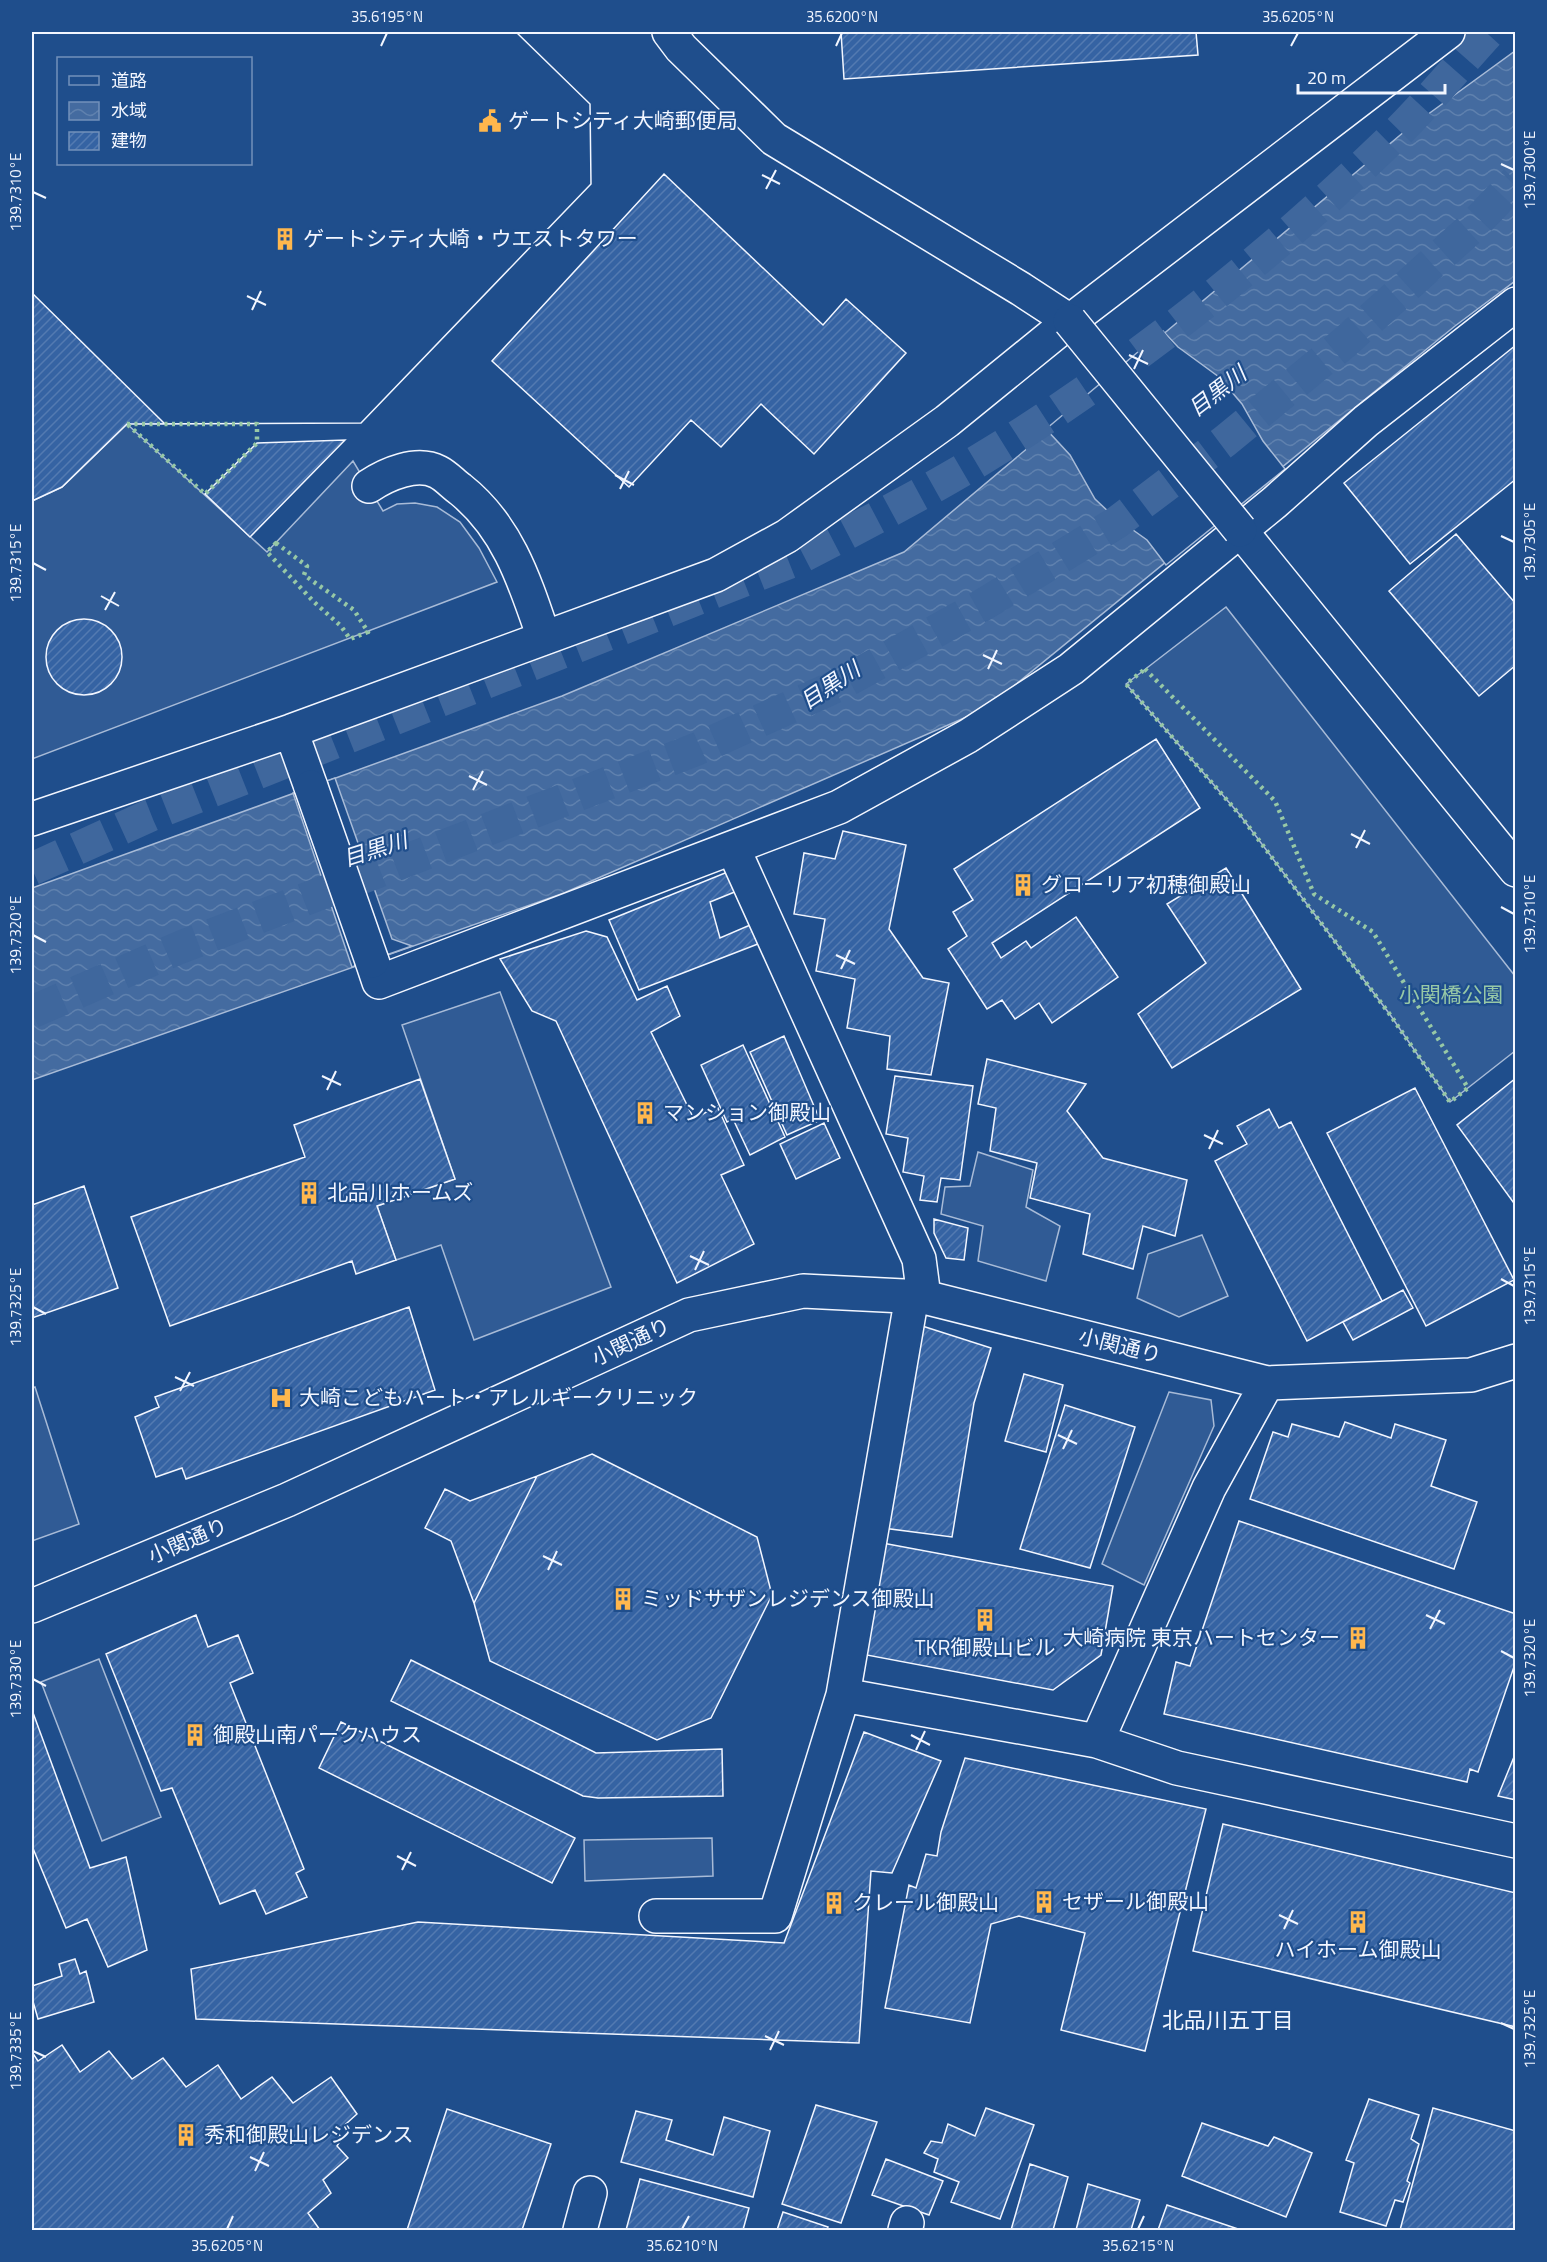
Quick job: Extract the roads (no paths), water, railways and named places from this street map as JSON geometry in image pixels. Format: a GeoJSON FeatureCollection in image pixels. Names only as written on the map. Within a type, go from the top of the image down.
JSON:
{"type":"FeatureCollection","features":[{"type":"Feature","properties":{"kind":"street"},"geometry":{"type":"LineString","coordinates":[[669,32],[681,48],[774,139],[1070,321],[1515,870]]}},
{"type":"Feature","properties":{"kind":"street"},"geometry":{"type":"LineString","coordinates":[[32,819],[291,731],[716,575],[787,536],[947,421],[1070,321],[1448,32]]}},
{"type":"Feature","properties":{"kind":"street"},"geometry":{"type":"LineString","coordinates":[[291,731],[380,982],[839,807],[968,736],[1071,669],[1275,502],[1366,421],[1515,303]]}},
{"type":"Feature","properties":{"kind":"street"},"geometry":{"type":"LineString","coordinates":[[369,486],[384,476],[411,468],[437,471],[464,493],[490,517],[510,549],[544,638]]}},
{"type":"Feature","properties":{"kind":"street"},"geometry":{"type":"LineString","coordinates":[[656,1916],[775,1916],[843,1695],[918,1297],[919,1259],[733,848]]}},
{"type":"Feature","properties":{"kind":"street","name":"小関通り"},"geometry":{"type":"LineString","coordinates":[[32,1606],[287,1500],[689,1315],[803,1291],[918,1297],[1267,1383],[1471,1375],[1515,1360]]}},
{"type":"Feature","properties":{"kind":"street"},"geometry":{"type":"LineString","coordinates":[[1097,1741],[1209,1488],[1267,1383]]}},
{"type":"Feature","properties":{"kind":"street"},"geometry":{"type":"LineString","coordinates":[[843,1695],[1097,1741],[1177,1768],[1515,1841]]}},
{"type":"Feature","properties":{"kind":"street"},"geometry":{"type":"LineString","coordinates":[[580,2230],[590,2193]]}},
{"type":"Feature","properties":{"kind":"water","name":"目黒川"},"geometry":{"type":"Polygon","coordinates":[[[1515,51],[1515,281],[1455,326],[987,708],[564,893],[32,1080],[32,888],[562,696],[904,552],[1405,131],[1515,51]]]}},
{"type":"Feature","properties":{"kind":"tunnel"},"geometry":{"type":"LineString","coordinates":[[32,869],[151,815],[795,560],[978,461],[1087,390],[1192,313],[1243,272],[1388,142],[1489,32]]}},
{"type":"Feature","properties":{"kind":"tunnel"},"geometry":{"type":"LineString","coordinates":[[32,1012],[181,947],[697,749],[839,685],[981,606],[1116,523],[1225,441],[1344,343],[1470,229],[1516,181]]}},
{"type":"Feature","properties":{"kind":"place","name":"ゲートシティ大崎郵便局"},"geometry":{"type":"Point","coordinates":[490,121]}},
{"type":"Feature","properties":{"kind":"place","name":"ゲートシティ大崎・ウエストタワー"},"geometry":{"type":"Point","coordinates":[285,239]}},
{"type":"Feature","properties":{"kind":"place","name":"グローリア初穂御殿山"},"geometry":{"type":"Point","coordinates":[1023,885]}},
{"type":"Feature","properties":{"kind":"place","name":"マンション御殿山"},"geometry":{"type":"Point","coordinates":[645,1113]}},
{"type":"Feature","properties":{"kind":"place","name":"北品川ホームズ"},"geometry":{"type":"Point","coordinates":[309,1193]}},
{"type":"Feature","properties":{"kind":"place","name":"大崎こどもハート・アレルギークリニック"},"geometry":{"type":"Point","coordinates":[281,1398]}},
{"type":"Feature","properties":{"kind":"place","name":"ミッドサザンレジデンス御殿山"},"geometry":{"type":"Point","coordinates":[623,1599]}},
{"type":"Feature","properties":{"kind":"place","name":"TKR御殿山ビル"},"geometry":{"type":"Point","coordinates":[985,1620]}},
{"type":"Feature","properties":{"kind":"place","name":"大崎病院 東京ハートセンター"},"geometry":{"type":"Point","coordinates":[1358,1638]}},
{"type":"Feature","properties":{"kind":"place","name":"御殿山南パークハウス"},"geometry":{"type":"Point","coordinates":[195,1735]}},
{"type":"Feature","properties":{"kind":"place","name":"セザール御殿山"},"geometry":{"type":"Point","coordinates":[1044,1902]}},
{"type":"Feature","properties":{"kind":"place","name":"クレール御殿山"},"geometry":{"type":"Point","coordinates":[834,1903]}},
{"type":"Feature","properties":{"kind":"place","name":"ハイホーム御殿山"},"geometry":{"type":"Point","coordinates":[1358,1922]}},
{"type":"Feature","properties":{"kind":"place","name":"秀和御殿山レジデンス"},"geometry":{"type":"Point","coordinates":[186,2135]}},
{"type":"Feature","properties":{"kind":"district","name":"北品川五丁目"},"geometry":{"type":"Point","coordinates":[1228,2020]}},
{"type":"Feature","properties":{"kind":"park label","name":"小関橋公園"},"geometry":{"type":"Point","coordinates":[1451,995]}}]}
